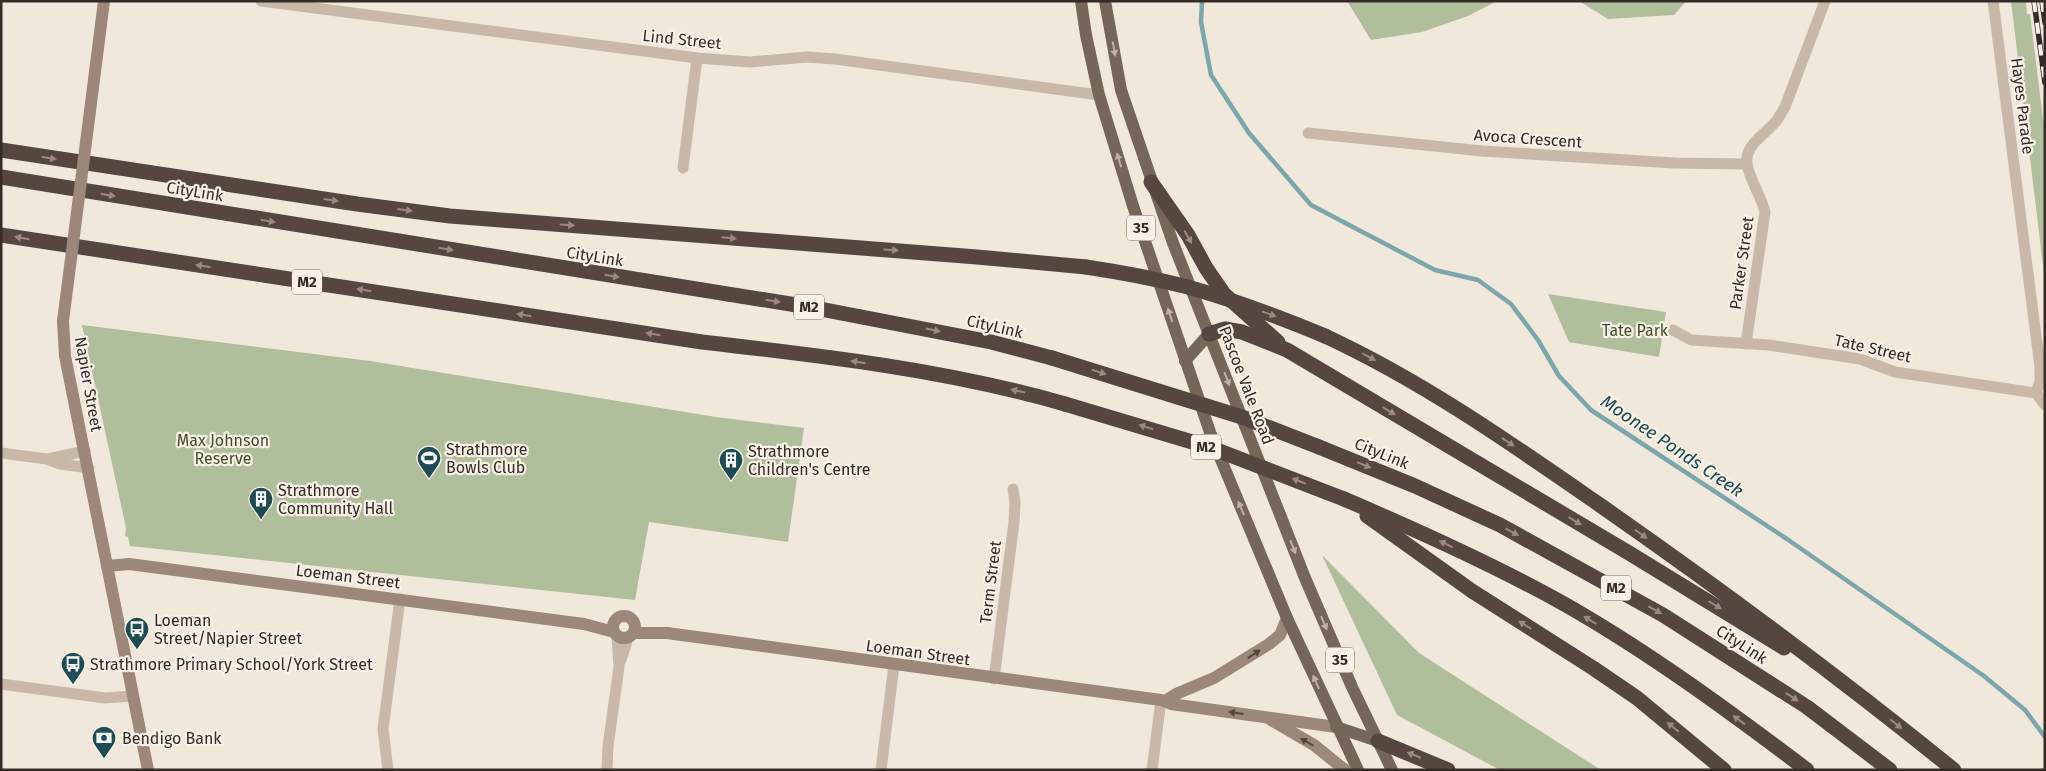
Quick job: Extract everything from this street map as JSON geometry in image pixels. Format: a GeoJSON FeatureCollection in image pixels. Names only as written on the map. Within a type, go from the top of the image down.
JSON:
{"type":"FeatureCollection","features":[{"type":"Feature","properties":{"kind":"highway"},"geometry":{"type":"LineString","coordinates":[[1,150],[357,204],[450,216],[977,256],[1086,267],[1138,275],[1185,286],[1272,314],[1325,336],[1366,355],[1413,381],[1482,425],[1752,612],[1954,770]]}},
{"type":"Feature","properties":{"kind":"highway","name":"CityLink"},"geometry":{"type":"LineString","coordinates":[[1,177],[815,308],[981,340],[1052,358],[1242,418],[1415,486],[1500,526],[1663,614],[1808,707],[1890,770]]}},
{"type":"Feature","properties":{"kind":"highway"},"geometry":{"type":"LineString","coordinates":[[1151,182],[1224,294],[1287,350]]}},
{"type":"Feature","properties":{"kind":"highway","name":"M2"},"geometry":{"type":"LineString","coordinates":[[1,235],[702,342],[807,354],[900,368],[1025,392],[1209,447],[1412,528],[1487,564],[1566,605],[1642,652],[1723,708],[1806,770]]}},
{"type":"Feature","properties":{"kind":"highway"},"geometry":{"type":"LineString","coordinates":[[1209,334],[1225,329],[1242,332],[1287,350],[1734,616],[1857,694]]}},
{"type":"Feature","properties":{"kind":"highway"},"geometry":{"type":"LineString","coordinates":[[1344,500],[1472,591],[1637,698],[1724,770]]}},
{"type":"Feature","properties":{"kind":"highway"},"geometry":{"type":"LineString","coordinates":[[1378,741],[1448,770]]}},
{"type":"Feature","properties":{"kind":"main road","name":"35"},"geometry":{"type":"LineString","coordinates":[[1081,1],[1099,95],[1185,361],[1212,438],[1287,618],[1336,727],[1358,770]]}},
{"type":"Feature","properties":{"kind":"main road","name":"Pascoe Vale Road"},"geometry":{"type":"LineString","coordinates":[[1105,1],[1121,90],[1151,182],[1305,578],[1352,688],[1392,770]]}},
{"type":"Feature","properties":{"kind":"main road"},"geometry":{"type":"LineString","coordinates":[[1185,361],[1209,334]]}},
{"type":"Feature","properties":{"kind":"main road"},"geometry":{"type":"LineString","coordinates":[[1336,727],[1378,741]]}},
{"type":"Feature","properties":{"kind":"street","name":"Napier Street"},"geometry":{"type":"LineString","coordinates":[[104,1],[63,321],[65,356],[148,770]]}},
{"type":"Feature","properties":{"kind":"street","name":"Lind Street"},"geometry":{"type":"LineString","coordinates":[[261,1],[697,58],[750,62],[807,57],[835,59],[1099,95]]}},
{"type":"Feature","properties":{"kind":"street"},"geometry":{"type":"LineString","coordinates":[[1747,164],[1747,156],[1753,144],[1776,121],[1785,107],[1826,1]]}},
{"type":"Feature","properties":{"kind":"street","name":"Hayes Parade"},"geometry":{"type":"LineString","coordinates":[[1993,1],[2040,367],[2040,381],[2036,393]]}},
{"type":"Feature","properties":{"kind":"street"},"geometry":{"type":"LineString","coordinates":[[683,168],[697,58]]}},
{"type":"Feature","properties":{"kind":"street","name":"Avoca Crescent"},"geometry":{"type":"LineString","coordinates":[[1308,133],[1482,151],[1674,164],[1747,164]]}},
{"type":"Feature","properties":{"kind":"street","name":"Parker Street"},"geometry":{"type":"LineString","coordinates":[[1746,344],[1765,212],[1761,197],[1747,164]]}},
{"type":"Feature","properties":{"kind":"street","name":"Tate Street"},"geometry":{"type":"LineString","coordinates":[[1673,330],[1692,340],[1769,345],[1860,359],[1895,372],[2036,393]]}},
{"type":"Feature","properties":{"kind":"street"},"geometry":{"type":"LineString","coordinates":[[2036,393],[2045,405]]}},
{"type":"Feature","properties":{"kind":"street"},"geometry":{"type":"LineString","coordinates":[[47,459],[84,451]]}},
{"type":"Feature","properties":{"kind":"street"},"geometry":{"type":"LineString","coordinates":[[1,453],[47,459],[60,464],[88,468]]}},
{"type":"Feature","properties":{"kind":"street","name":"Term Street"},"geometry":{"type":"LineString","coordinates":[[994,679],[1014,522],[1015,502],[1013,489]]}},
{"type":"Feature","properties":{"kind":"street","name":"Loeman Street"},"geometry":{"type":"LineString","coordinates":[[107,566],[129,564],[400,599],[624,631],[667,634],[1163,701],[1171,704],[1336,727]]}},
{"type":"Feature","properties":{"kind":"street"},"geometry":{"type":"LineString","coordinates":[[388,770],[383,729],[400,599]]}},
{"type":"Feature","properties":{"kind":"street"},"geometry":{"type":"LineString","coordinates":[[1152,770],[1163,701],[1214,678],[1270,644],[1280,635],[1287,618]]}},
{"type":"Feature","properties":{"kind":"street"},"geometry":{"type":"LineString","coordinates":[[607,770],[608,746],[624,631]]}},
{"type":"Feature","properties":{"kind":"street"},"geometry":{"type":"LineString","coordinates":[[882,770],[894,665]]}},
{"type":"Feature","properties":{"kind":"street"},"geometry":{"type":"LineString","coordinates":[[1,684],[104,698],[132,696]]}},
{"type":"Feature","properties":{"kind":"street"},"geometry":{"type":"LineString","coordinates":[[1267,718],[1314,746],[1345,770]]}},
{"type":"Feature","properties":{"kind":"green space"},"geometry":{"type":"Polygon","coordinates":[[[1347,1],[1497,1],[1468,16],[1422,32],[1371,40],[1347,1]]]}},
{"type":"Feature","properties":{"kind":"green space"},"geometry":{"type":"Polygon","coordinates":[[[1579,1],[1686,1],[1674,15],[1608,19],[1579,1]]]}},
{"type":"Feature","properties":{"kind":"green space"},"geometry":{"type":"Polygon","coordinates":[[[2011,1],[2026,1],[2027,14],[2030,14],[2045,135],[2045,282],[2011,1]]]}},
{"type":"Feature","properties":{"kind":"green space","name":"Tate Park"},"geometry":{"type":"Polygon","coordinates":[[[1548,294],[1666,312],[1659,357],[1569,342],[1548,294]]]}},
{"type":"Feature","properties":{"kind":"green space","name":"Max Johnson Reserve"},"geometry":{"type":"Polygon","coordinates":[[[82,325],[370,361],[716,417],[804,428],[788,542],[649,522],[635,600],[130,546],[128,537],[125,536],[126,528],[82,325]]]}},
{"type":"Feature","properties":{"kind":"green space"},"geometry":{"type":"Polygon","coordinates":[[[1322,555],[1419,653],[1601,770],[1500,770],[1397,715],[1322,555]]]}},
{"type":"Feature","properties":{"kind":"waterway","name":"Moonee Ponds Creek"},"geometry":{"type":"LineString","coordinates":[[1202,1],[1201,22],[1211,75],[1249,133],[1311,205],[1435,270],[1478,280],[1511,304],[1538,340],[1559,376],[1591,410],[1787,539],[1984,676],[2025,710],[2045,737]]}},
{"type":"Feature","properties":{"kind":"railway"},"geometry":{"type":"LineString","coordinates":[[2034,1],[2045,83]]}},
{"type":"Feature","properties":{"kind":"railway"},"geometry":{"type":"LineString","coordinates":[[2042,1],[2045,23]]}},
{"type":"Feature","properties":{"kind":"place","name":"Strathmore Bowls Club"},"geometry":{"type":"Point","coordinates":[429,479]}},
{"type":"Feature","properties":{"kind":"place","name":"Strathmore Children's Centre"},"geometry":{"type":"Point","coordinates":[731,481]}},
{"type":"Feature","properties":{"kind":"place","name":"Strathmore Community Hall"},"geometry":{"type":"Point","coordinates":[261,520]}},
{"type":"Feature","properties":{"kind":"place","name":"Loeman Street/Napier Street"},"geometry":{"type":"Point","coordinates":[137,650]}},
{"type":"Feature","properties":{"kind":"place","name":"Strathmore Primary School/York Street"},"geometry":{"type":"Point","coordinates":[73,685]}},
{"type":"Feature","properties":{"kind":"place","name":"Bendigo Bank"},"geometry":{"type":"Point","coordinates":[104,759]}}]}
